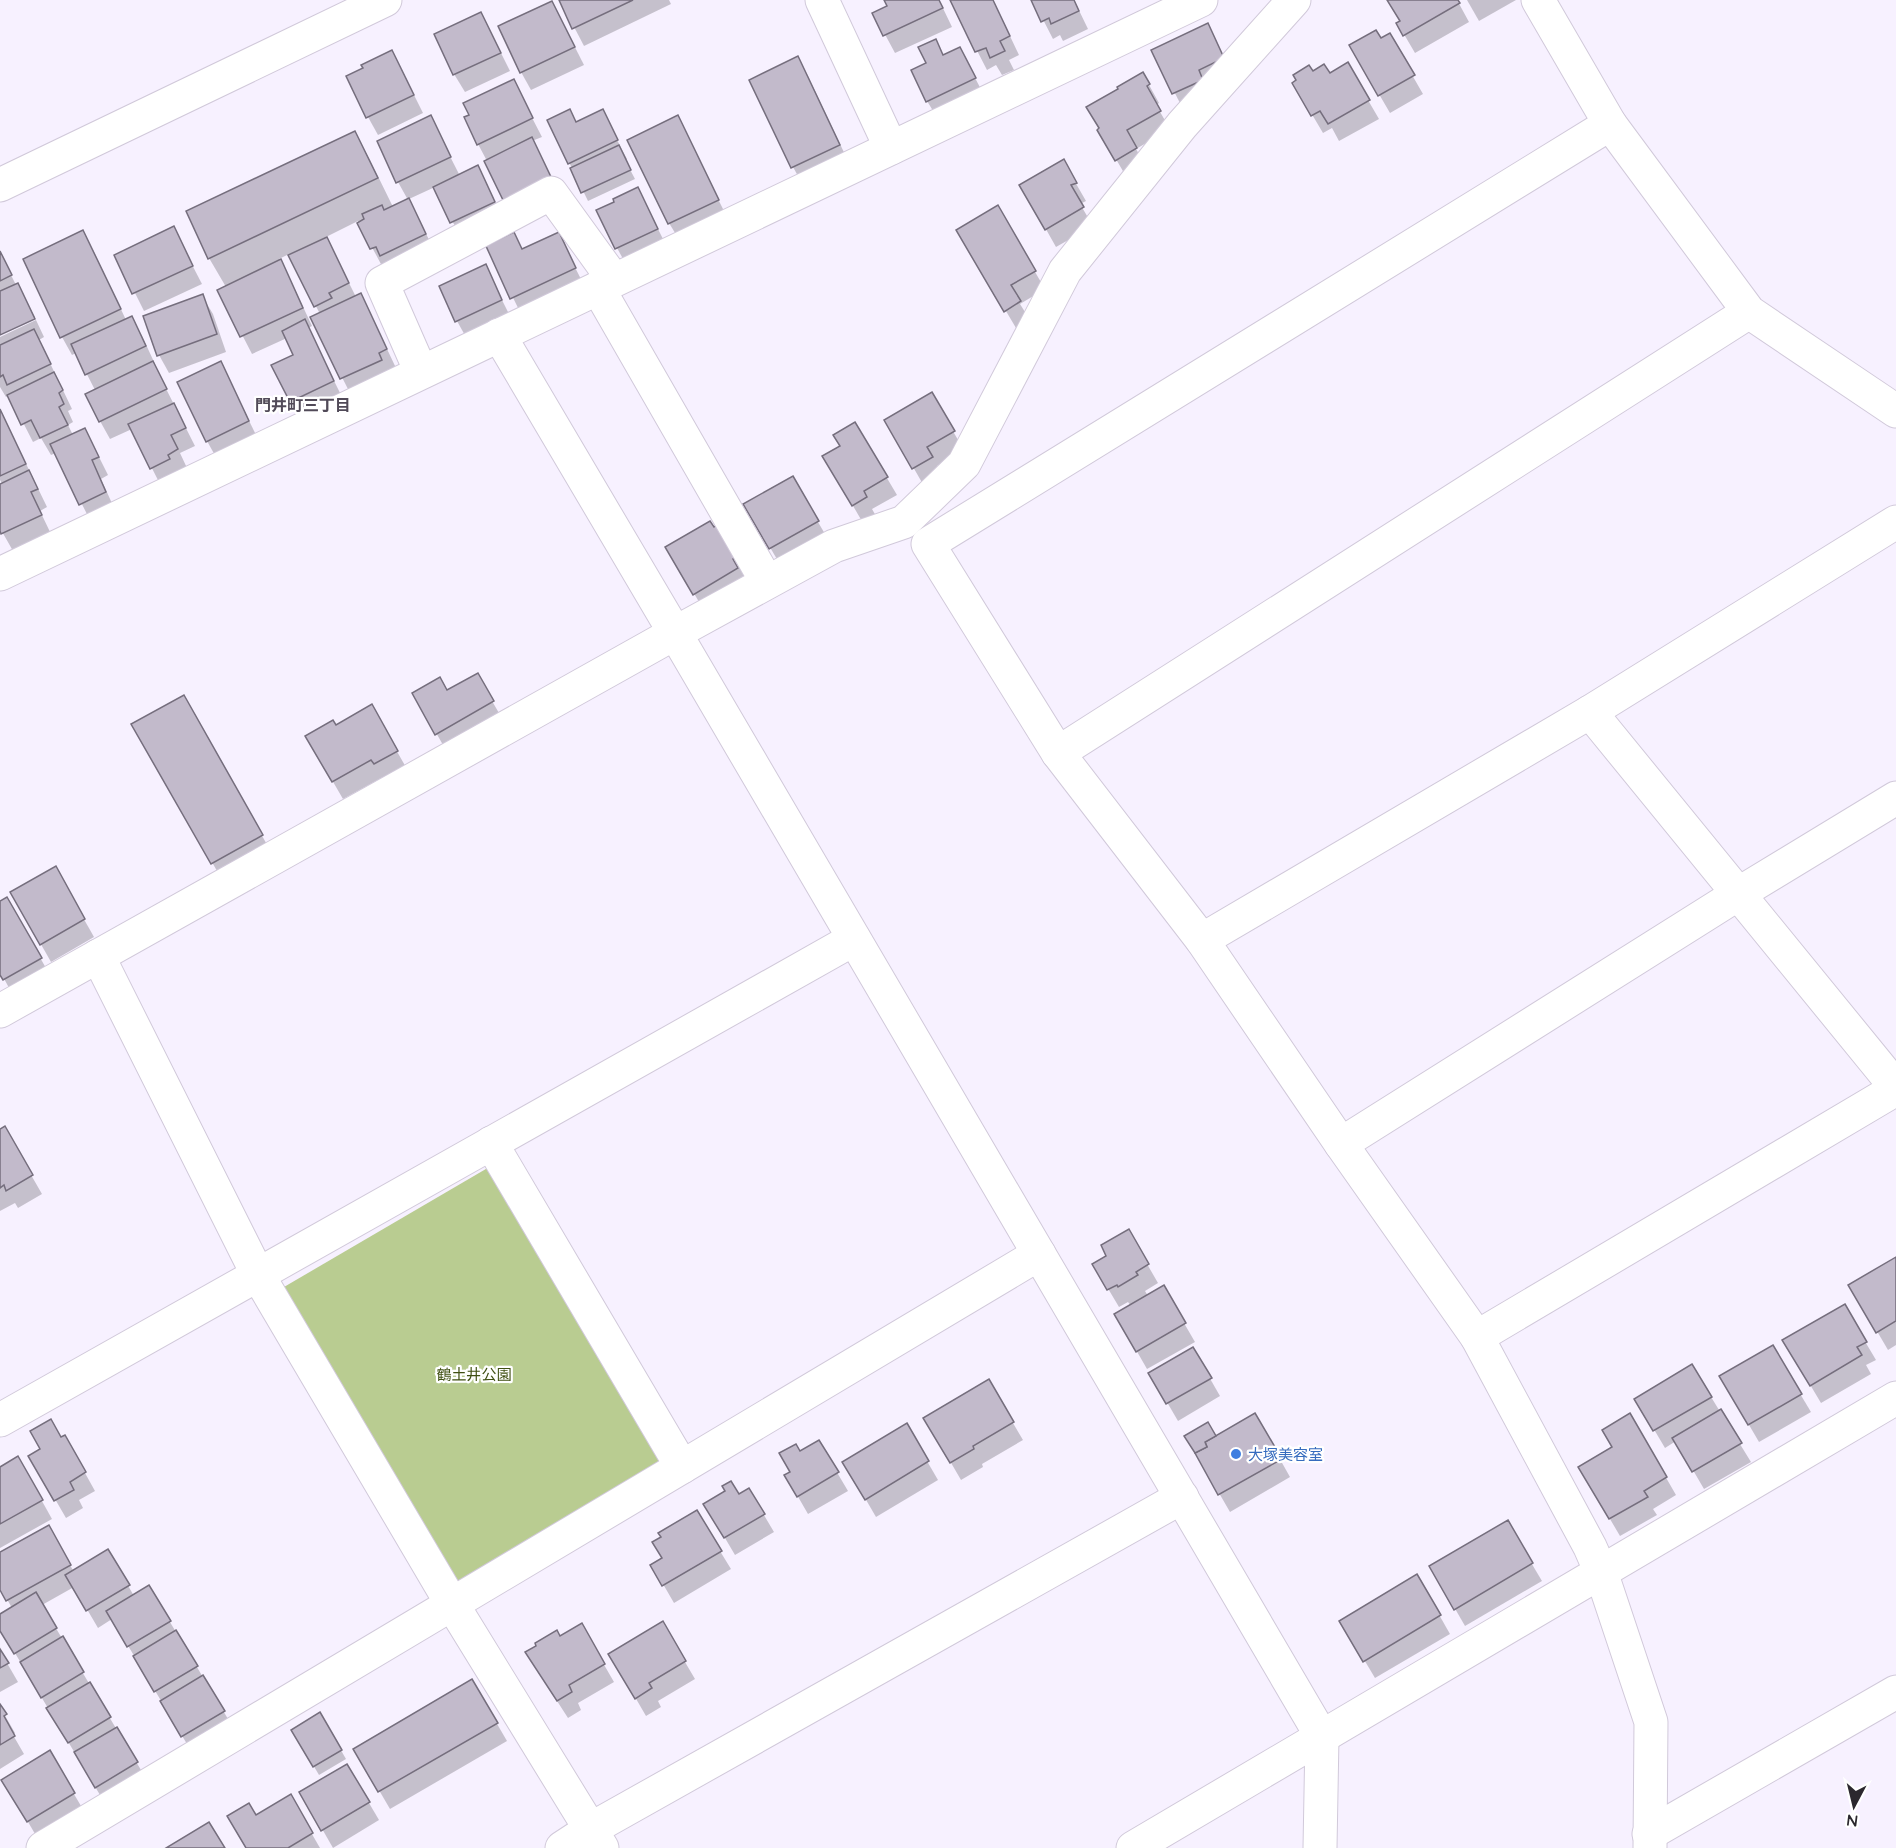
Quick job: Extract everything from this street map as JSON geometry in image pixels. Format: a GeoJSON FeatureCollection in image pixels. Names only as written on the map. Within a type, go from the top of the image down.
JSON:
{"type":"FeatureCollection","features":[{"type":"Feature","properties":{"kind":"street"},"geometry":{"type":"LineString","coordinates":[[0,185],[385,0]]}},
{"type":"Feature","properties":{"kind":"street"},"geometry":{"type":"LineString","coordinates":[[822,0],[891,148]]}},
{"type":"Feature","properties":{"kind":"street"},"geometry":{"type":"LineString","coordinates":[[0,574],[1201,0]]}},
{"type":"Feature","properties":{"kind":"street"},"geometry":{"type":"LineString","coordinates":[[0,1011],[767,582],[834,546],[904,522],[964,464],[1065,271],[1182,125],[1294,0]]}},
{"type":"Feature","properties":{"kind":"street"},"geometry":{"type":"LineString","coordinates":[[1538,0],[1610,124],[1749,312],[1896,411]]}},
{"type":"Feature","properties":{"kind":"street"},"geometry":{"type":"LineString","coordinates":[[928,544],[1610,124]]}},
{"type":"Feature","properties":{"kind":"street"},"geometry":{"type":"LineString","coordinates":[[421,372],[382,283],[550,193],[606,284],[767,582]]}},
{"type":"Feature","properties":{"kind":"street"},"geometry":{"type":"LineString","coordinates":[[1058,753],[1749,312]]}},
{"type":"Feature","properties":{"kind":"street"},"geometry":{"type":"LineString","coordinates":[[500,335],[1322,1737],[1320,1848]]}},
{"type":"Feature","properties":{"kind":"street"},"geometry":{"type":"LineString","coordinates":[[904,522],[928,544],[1058,753],[1202,940],[1341,1144],[1477,1337],[1590,1547],[1601,1572],[1651,1722],[1650,1841]]}},
{"type":"Feature","properties":{"kind":"street"},"geometry":{"type":"LineString","coordinates":[[1202,940],[1590,712],[1896,522]]}},
{"type":"Feature","properties":{"kind":"street"},"geometry":{"type":"LineString","coordinates":[[1477,1337],[1896,1088],[1590,712]]}},
{"type":"Feature","properties":{"kind":"street"},"geometry":{"type":"LineString","coordinates":[[1341,1144],[1738,894],[1896,798]]}},
{"type":"Feature","properties":{"kind":"street"},"geometry":{"type":"LineString","coordinates":[[0,1420],[854,939]]}},
{"type":"Feature","properties":{"kind":"street"},"geometry":{"type":"LineString","coordinates":[[98,956],[258,1275],[452,1604],[596,1839]]}},
{"type":"Feature","properties":{"kind":"street"},"geometry":{"type":"LineString","coordinates":[[491,1143],[682,1467]]}},
{"type":"Feature","properties":{"kind":"street"},"geometry":{"type":"LineString","coordinates":[[43,1848],[1039,1254]]}},
{"type":"Feature","properties":{"kind":"street"},"geometry":{"type":"LineString","coordinates":[[1133,1848],[1896,1398]]}},
{"type":"Feature","properties":{"kind":"street"},"geometry":{"type":"LineString","coordinates":[[562,1848],[596,1839],[1182,1497]]}},
{"type":"Feature","properties":{"kind":"street"},"geometry":{"type":"LineString","coordinates":[[1650,1841],[1896,1692]]}},
{"type":"Feature","properties":{"kind":"green space","name":"鶴土井公園"},"geometry":{"type":"Polygon","coordinates":[[[491,1166],[665,1462],[458,1582],[284,1287],[491,1166]]]}},
{"type":"Feature","properties":{"kind":"building"},"geometry":{"type":"Polygon","coordinates":[[[559,0],[633,0],[572,29],[559,0]]]}},
{"type":"Feature","properties":{"kind":"building"},"geometry":{"type":"Polygon","coordinates":[[[884,0],[939,0],[943,8],[883,36],[872,13],[887,6],[884,0]]]}},
{"type":"Feature","properties":{"kind":"building"},"geometry":{"type":"Polygon","coordinates":[[[950,0],[993,0],[1010,36],[1000,41],[1005,51],[990,58],[986,48],[975,52],[950,0]]]}},
{"type":"Feature","properties":{"kind":"building"},"geometry":{"type":"Polygon","coordinates":[[[1031,0],[1074,0],[1079,11],[1051,24],[1049,18],[1041,22],[1031,0]]]}},
{"type":"Feature","properties":{"kind":"building"},"geometry":{"type":"Polygon","coordinates":[[[1387,0],[1458,0],[1460,3],[1403,36],[1396,23],[1400,21],[1387,0]]]}},
{"type":"Feature","properties":{"kind":"building"},"geometry":{"type":"Polygon","coordinates":[[[552,1],[575,47],[520,73],[498,26],[552,1]]]}},
{"type":"Feature","properties":{"kind":"building"},"geometry":{"type":"Polygon","coordinates":[[[481,12],[501,53],[453,75],[434,34],[481,12]]]}},
{"type":"Feature","properties":{"kind":"building"},"geometry":{"type":"Polygon","coordinates":[[[1208,23],[1224,58],[1199,70],[1203,80],[1172,94],[1151,50],[1208,23]]]}},
{"type":"Feature","properties":{"kind":"building"},"geometry":{"type":"Polygon","coordinates":[[[1376,30],[1381,38],[1390,33],[1415,75],[1378,96],[1349,45],[1376,30]]]}},
{"type":"Feature","properties":{"kind":"building"},"geometry":{"type":"Polygon","coordinates":[[[936,39],[943,55],[960,47],[976,78],[926,102],[911,70],[926,63],[918,47],[936,39]]]}},
{"type":"Feature","properties":{"kind":"building"},"geometry":{"type":"Polygon","coordinates":[[[392,50],[414,95],[366,118],[346,76],[363,68],[361,65],[392,50]]]}},
{"type":"Feature","properties":{"kind":"building"},"geometry":{"type":"Polygon","coordinates":[[[798,56],[840,145],[791,168],[749,80],[798,56]]]}},
{"type":"Feature","properties":{"kind":"building"},"geometry":{"type":"Polygon","coordinates":[[[1348,62],[1370,100],[1328,124],[1320,111],[1311,116],[1292,83],[1296,80],[1293,75],[1309,65],[1313,71],[1324,64],[1330,73],[1348,62]]]}},
{"type":"Feature","properties":{"kind":"building"},"geometry":{"type":"Polygon","coordinates":[[[1143,72],[1150,84],[1147,86],[1161,111],[1127,130],[1137,148],[1115,161],[1086,107],[1143,72]]]}},
{"type":"Feature","properties":{"kind":"building"},"geometry":{"type":"Polygon","coordinates":[[[514,79],[533,118],[477,145],[464,117],[469,115],[463,103],[514,79]]]}},
{"type":"Feature","properties":{"kind":"building"},"geometry":{"type":"Polygon","coordinates":[[[570,109],[576,122],[603,109],[618,140],[568,164],[547,120],[570,109]]]}},
{"type":"Feature","properties":{"kind":"building"},"geometry":{"type":"Polygon","coordinates":[[[431,115],[451,157],[396,183],[377,141],[431,115]]]}},
{"type":"Feature","properties":{"kind":"building"},"geometry":{"type":"Polygon","coordinates":[[[678,115],[719,200],[668,224],[627,140],[678,115]]]}},
{"type":"Feature","properties":{"kind":"building"},"geometry":{"type":"Polygon","coordinates":[[[355,131],[378,178],[208,259],[186,211],[355,131]]]}},
{"type":"Feature","properties":{"kind":"building"},"geometry":{"type":"Polygon","coordinates":[[[532,137],[551,177],[503,200],[484,161],[532,137]]]}},
{"type":"Feature","properties":{"kind":"building"},"geometry":{"type":"Polygon","coordinates":[[[619,145],[631,170],[581,193],[570,168],[619,145]]]}},
{"type":"Feature","properties":{"kind":"building"},"geometry":{"type":"Polygon","coordinates":[[[1064,159],[1077,183],[1071,185],[1084,207],[1045,230],[1019,185],[1064,159]]]}},
{"type":"Feature","properties":{"kind":"building"},"geometry":{"type":"Polygon","coordinates":[[[478,165],[495,202],[450,223],[433,187],[478,165]]]}},
{"type":"Feature","properties":{"kind":"building"},"geometry":{"type":"Polygon","coordinates":[[[638,187],[658,229],[615,249],[596,210],[638,187]]]}},
{"type":"Feature","properties":{"kind":"building"},"geometry":{"type":"Polygon","coordinates":[[[409,198],[426,234],[380,256],[376,247],[370,249],[357,223],[364,219],[362,214],[382,205],[384,210],[409,198]]]}},
{"type":"Feature","properties":{"kind":"building"},"geometry":{"type":"Polygon","coordinates":[[[998,205],[1036,271],[1011,285],[1021,301],[1004,312],[956,230],[998,205]]]}},
{"type":"Feature","properties":{"kind":"building"},"geometry":{"type":"Polygon","coordinates":[[[174,226],[193,266],[132,294],[114,255],[174,226]]]}},
{"type":"Feature","properties":{"kind":"building"},"geometry":{"type":"Polygon","coordinates":[[[83,230],[121,309],[60,338],[23,259],[83,230]]]}},
{"type":"Feature","properties":{"kind":"building"},"geometry":{"type":"Polygon","coordinates":[[[514,232],[522,249],[559,232],[576,268],[510,299],[486,246],[514,232]]]}},
{"type":"Feature","properties":{"kind":"building"},"geometry":{"type":"Polygon","coordinates":[[[327,237],[349,283],[329,293],[332,298],[314,307],[288,255],[327,237]]]}},
{"type":"Feature","properties":{"kind":"building"},"geometry":{"type":"Polygon","coordinates":[[[0,251],[12,275],[0,281],[0,251]]]}},
{"type":"Feature","properties":{"kind":"building"},"geometry":{"type":"Polygon","coordinates":[[[281,259],[303,308],[240,337],[217,290],[281,259]]]}},
{"type":"Feature","properties":{"kind":"building"},"geometry":{"type":"Polygon","coordinates":[[[486,264],[502,300],[455,322],[439,286],[486,264]]]}},
{"type":"Feature","properties":{"kind":"building"},"geometry":{"type":"Polygon","coordinates":[[[18,283],[35,319],[0,335],[0,291],[18,283]]]}},
{"type":"Feature","properties":{"kind":"building"},"geometry":{"type":"Polygon","coordinates":[[[361,293],[387,349],[379,353],[382,360],[340,379],[310,317],[361,293]]]}},
{"type":"Feature","properties":{"kind":"building"},"geometry":{"type":"Polygon","coordinates":[[[203,294],[217,334],[157,356],[143,316],[203,294]]]}},
{"type":"Feature","properties":{"kind":"building"},"geometry":{"type":"Polygon","coordinates":[[[132,316],[146,346],[85,375],[71,344],[132,316]]]}},
{"type":"Feature","properties":{"kind":"building"},"geometry":{"type":"Polygon","coordinates":[[[305,319],[334,381],[290,402],[271,365],[293,355],[282,331],[305,319]]]}},
{"type":"Feature","properties":{"kind":"building"},"geometry":{"type":"Polygon","coordinates":[[[34,329],[51,364],[7,385],[3,375],[0,377],[0,345],[34,329]]]}},
{"type":"Feature","properties":{"kind":"building"},"geometry":{"type":"Polygon","coordinates":[[[153,361],[167,389],[99,422],[85,394],[153,361]]]}},
{"type":"Feature","properties":{"kind":"building"},"geometry":{"type":"Polygon","coordinates":[[[221,361],[249,421],[206,442],[177,382],[221,361]]]}},
{"type":"Feature","properties":{"kind":"building"},"geometry":{"type":"Polygon","coordinates":[[[54,372],[63,390],[59,393],[64,404],[59,407],[68,425],[40,438],[31,420],[21,425],[7,395],[54,372]]]}},
{"type":"Feature","properties":{"kind":"building"},"geometry":{"type":"Polygon","coordinates":[[[932,392],[955,431],[927,447],[933,457],[912,469],[884,420],[932,392]]]}},
{"type":"Feature","properties":{"kind":"building"},"geometry":{"type":"Polygon","coordinates":[[[174,403],[186,428],[171,435],[178,449],[168,455],[170,459],[150,469],[128,424],[174,403]]]}},
{"type":"Feature","properties":{"kind":"building"},"geometry":{"type":"Polygon","coordinates":[[[0,409],[26,464],[0,476],[0,409]]]}},
{"type":"Feature","properties":{"kind":"building"},"geometry":{"type":"Polygon","coordinates":[[[855,422],[888,477],[864,491],[867,497],[852,506],[822,456],[840,446],[833,435],[855,422]]]}},
{"type":"Feature","properties":{"kind":"building"},"geometry":{"type":"Polygon","coordinates":[[[85,428],[99,457],[92,460],[106,492],[79,505],[50,444],[85,428]]]}},
{"type":"Feature","properties":{"kind":"building"},"geometry":{"type":"Polygon","coordinates":[[[29,470],[38,489],[31,492],[42,515],[1,534],[0,484],[29,470]]]}},
{"type":"Feature","properties":{"kind":"building"},"geometry":{"type":"Polygon","coordinates":[[[793,476],[819,521],[769,549],[743,504],[793,476]]]}},
{"type":"Feature","properties":{"kind":"building"},"geometry":{"type":"Polygon","coordinates":[[[710,521],[714,527],[718,524],[738,556],[733,559],[738,568],[693,595],[665,547],[710,521]]]}},
{"type":"Feature","properties":{"kind":"building"},"geometry":{"type":"Polygon","coordinates":[[[478,673],[494,701],[435,735],[412,693],[440,677],[447,690],[478,673]]]}},
{"type":"Feature","properties":{"kind":"building"},"geometry":{"type":"Polygon","coordinates":[[[184,695],[263,835],[211,864],[131,724],[184,695]]]}},
{"type":"Feature","properties":{"kind":"building"},"geometry":{"type":"Polygon","coordinates":[[[372,704],[398,751],[374,764],[371,760],[332,782],[305,736],[333,720],[336,725],[372,704]]]}},
{"type":"Feature","properties":{"kind":"building"},"geometry":{"type":"Polygon","coordinates":[[[56,866],[85,919],[40,945],[10,892],[56,866]]]}},
{"type":"Feature","properties":{"kind":"building"},"geometry":{"type":"Polygon","coordinates":[[[7,897],[42,958],[3,980],[0,975],[0,901],[7,897]]]}},
{"type":"Feature","properties":{"kind":"building"},"geometry":{"type":"Polygon","coordinates":[[[5,1126],[33,1175],[6,1191],[4,1185],[0,1188],[0,1129],[5,1126]]]}},
{"type":"Feature","properties":{"kind":"building"},"geometry":{"type":"Polygon","coordinates":[[[1129,1229],[1149,1264],[1136,1272],[1138,1275],[1118,1287],[1117,1285],[1107,1290],[1092,1264],[1106,1256],[1101,1245],[1129,1229]]]}},
{"type":"Feature","properties":{"kind":"building"},"geometry":{"type":"Polygon","coordinates":[[[1896,1257],[1896,1321],[1876,1333],[1848,1285],[1896,1257]]]}},
{"type":"Feature","properties":{"kind":"building"},"geometry":{"type":"Polygon","coordinates":[[[1164,1285],[1186,1323],[1136,1352],[1114,1314],[1164,1285]]]}},
{"type":"Feature","properties":{"kind":"building"},"geometry":{"type":"Polygon","coordinates":[[[1845,1304],[1867,1342],[1857,1347],[1862,1355],[1810,1386],[1782,1340],[1845,1304]]]}},
{"type":"Feature","properties":{"kind":"building"},"geometry":{"type":"Polygon","coordinates":[[[1773,1345],[1802,1394],[1748,1425],[1719,1376],[1773,1345]]]}},
{"type":"Feature","properties":{"kind":"building"},"geometry":{"type":"Polygon","coordinates":[[[1193,1347],[1212,1378],[1166,1404],[1148,1373],[1193,1347]]]}},
{"type":"Feature","properties":{"kind":"building"},"geometry":{"type":"Polygon","coordinates":[[[1692,1364],[1712,1397],[1653,1431],[1634,1399],[1692,1364]]]}},
{"type":"Feature","properties":{"kind":"building"},"geometry":{"type":"Polygon","coordinates":[[[989,1379],[1014,1422],[973,1446],[974,1449],[950,1463],[923,1418],[989,1379]]]}},
{"type":"Feature","properties":{"kind":"building"},"geometry":{"type":"Polygon","coordinates":[[[1721,1409],[1742,1443],[1692,1472],[1672,1438],[1721,1409]]]}},
{"type":"Feature","properties":{"kind":"building"},"geometry":{"type":"Polygon","coordinates":[[[1255,1413],[1282,1459],[1218,1495],[1195,1453],[1207,1447],[1205,1442],[1255,1413]]]}},
{"type":"Feature","properties":{"kind":"building"},"geometry":{"type":"Polygon","coordinates":[[[1630,1413],[1667,1477],[1644,1491],[1648,1497],[1609,1519],[1578,1467],[1612,1447],[1602,1430],[1630,1413]]]}},
{"type":"Feature","properties":{"kind":"building"},"geometry":{"type":"Polygon","coordinates":[[[51,1419],[61,1437],[65,1435],[86,1472],[70,1482],[74,1490],[54,1501],[28,1456],[40,1449],[30,1431],[51,1419]]]}},
{"type":"Feature","properties":{"kind":"building"},"geometry":{"type":"Polygon","coordinates":[[[1208,1422],[1216,1436],[1205,1442],[1207,1447],[1195,1453],[1184,1436],[1208,1422]]]}},
{"type":"Feature","properties":{"kind":"building"},"geometry":{"type":"Polygon","coordinates":[[[907,1423],[929,1461],[865,1500],[842,1462],[907,1423]]]}},
{"type":"Feature","properties":{"kind":"building"},"geometry":{"type":"Polygon","coordinates":[[[819,1440],[839,1472],[797,1497],[784,1475],[790,1472],[779,1453],[796,1444],[800,1451],[819,1440]]]}},
{"type":"Feature","properties":{"kind":"building"},"geometry":{"type":"Polygon","coordinates":[[[18,1456],[43,1500],[0,1524],[0,1467],[18,1456]]]}},
{"type":"Feature","properties":{"kind":"building"},"geometry":{"type":"Polygon","coordinates":[[[731,1481],[739,1494],[749,1488],[765,1514],[724,1538],[703,1504],[725,1491],[722,1486],[731,1481]]]}},
{"type":"Feature","properties":{"kind":"building"},"geometry":{"type":"Polygon","coordinates":[[[697,1510],[722,1551],[662,1586],[650,1565],[662,1558],[652,1542],[661,1537],[658,1533],[697,1510]]]}},
{"type":"Feature","properties":{"kind":"building"},"geometry":{"type":"Polygon","coordinates":[[[1508,1520],[1533,1563],[1454,1610],[1429,1566],[1508,1520]]]}},
{"type":"Feature","properties":{"kind":"building"},"geometry":{"type":"Polygon","coordinates":[[[49,1525],[71,1565],[6,1601],[0,1590],[0,1552],[49,1525]]]}},
{"type":"Feature","properties":{"kind":"building"},"geometry":{"type":"Polygon","coordinates":[[[108,1549],[130,1585],[86,1611],[65,1575],[108,1549]]]}},
{"type":"Feature","properties":{"kind":"building"},"geometry":{"type":"Polygon","coordinates":[[[1417,1574],[1441,1615],[1363,1662],[1339,1621],[1417,1574]]]}},
{"type":"Feature","properties":{"kind":"building"},"geometry":{"type":"Polygon","coordinates":[[[149,1585],[171,1621],[127,1647],[106,1611],[149,1585]]]}},
{"type":"Feature","properties":{"kind":"building"},"geometry":{"type":"Polygon","coordinates":[[[36,1592],[57,1628],[14,1654],[0,1631],[0,1614],[36,1592]]]}},
{"type":"Feature","properties":{"kind":"building"},"geometry":{"type":"Polygon","coordinates":[[[663,1621],[686,1661],[649,1683],[652,1688],[635,1699],[608,1654],[663,1621]]]}},
{"type":"Feature","properties":{"kind":"building"},"geometry":{"type":"Polygon","coordinates":[[[582,1623],[605,1664],[569,1685],[572,1692],[557,1701],[525,1652],[557,1630],[560,1636],[582,1623]]]}},
{"type":"Feature","properties":{"kind":"building"},"geometry":{"type":"Polygon","coordinates":[[[176,1630],[198,1666],[154,1692],[133,1656],[176,1630]]]}},
{"type":"Feature","properties":{"kind":"building"},"geometry":{"type":"Polygon","coordinates":[[[63,1636],[84,1672],[41,1698],[20,1662],[63,1636]]]}},
{"type":"Feature","properties":{"kind":"building"},"geometry":{"type":"Polygon","coordinates":[[[0,1649],[9,1663],[0,1668],[0,1649]]]}},
{"type":"Feature","properties":{"kind":"building"},"geometry":{"type":"Polygon","coordinates":[[[203,1675],[225,1711],[181,1737],[160,1701],[203,1675]]]}},
{"type":"Feature","properties":{"kind":"building"},"geometry":{"type":"Polygon","coordinates":[[[472,1679],[498,1723],[378,1792],[353,1749],[472,1679]]]}},
{"type":"Feature","properties":{"kind":"building"},"geometry":{"type":"Polygon","coordinates":[[[90,1682],[111,1717],[68,1743],[46,1708],[90,1682]]]}},
{"type":"Feature","properties":{"kind":"building"},"geometry":{"type":"Polygon","coordinates":[[[0,1704],[7,1714],[4,1716],[15,1736],[0,1745],[0,1704]]]}},
{"type":"Feature","properties":{"kind":"building"},"geometry":{"type":"Polygon","coordinates":[[[320,1712],[342,1750],[313,1767],[291,1730],[320,1712]]]}},
{"type":"Feature","properties":{"kind":"building"},"geometry":{"type":"Polygon","coordinates":[[[117,1727],[138,1762],[95,1788],[74,1752],[117,1727]]]}},
{"type":"Feature","properties":{"kind":"building"},"geometry":{"type":"Polygon","coordinates":[[[50,1750],[75,1793],[27,1822],[1,1780],[50,1750]]]}},
{"type":"Feature","properties":{"kind":"building"},"geometry":{"type":"Polygon","coordinates":[[[347,1764],[370,1802],[321,1831],[299,1792],[347,1764]]]}},
{"type":"Feature","properties":{"kind":"building"},"geometry":{"type":"Polygon","coordinates":[[[291,1794],[313,1833],[288,1848],[246,1848],[227,1816],[249,1803],[256,1815],[291,1794]]]}},
{"type":"Feature","properties":{"kind":"building"},"geometry":{"type":"Polygon","coordinates":[[[209,1822],[225,1848],[166,1848],[209,1822]]]}},
{"type":"Feature","properties":{"kind":"place","name":"大塚美容室"},"geometry":{"type":"Point","coordinates":[1236,1454]}},
{"type":"Feature","properties":{"kind":"district","name":"門井町三丁目"},"geometry":{"type":"Point","coordinates":[303,405]}}]}
